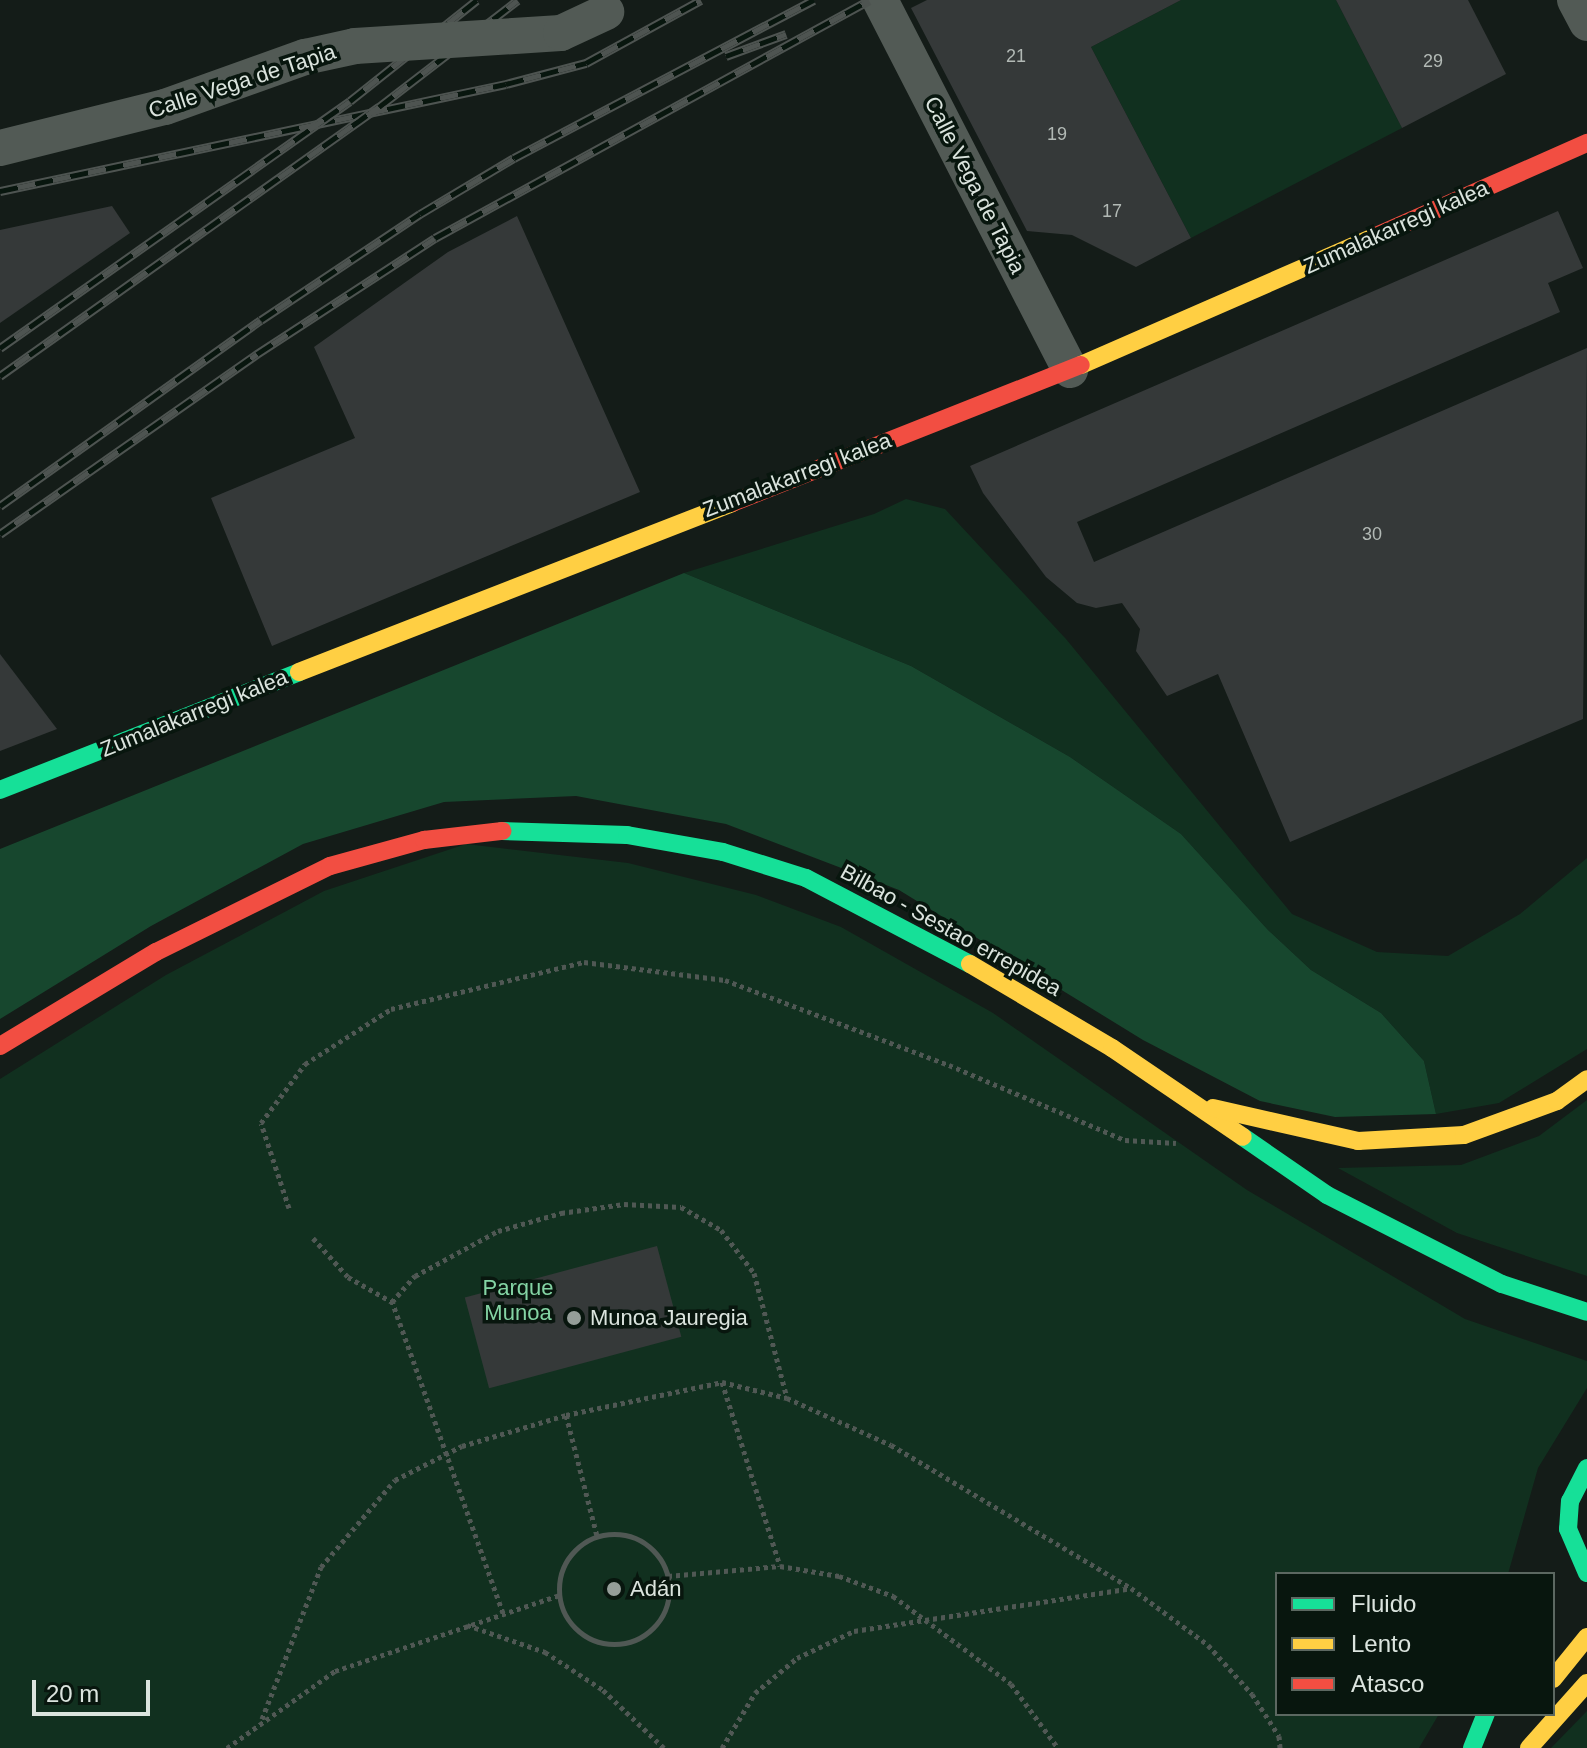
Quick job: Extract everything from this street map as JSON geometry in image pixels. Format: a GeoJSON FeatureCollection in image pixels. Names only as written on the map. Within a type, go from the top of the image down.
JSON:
{"type":"FeatureCollection","features":[{"type":"Feature","properties":{"kind":"main road","name":"Zumalakarregi kalea"},"geometry":{"type":"LineString","coordinates":[[0,790],[1070,370],[1587,143]]}},
{"type":"Feature","properties":{"kind":"main road","name":"Bilbao - Sestao errepidea"},"geometry":{"type":"LineString","coordinates":[[0,1046],[156,952],[330,866],[424,840],[526,828],[627,835],[723,852],[806,878],[892,919],[1112,1048],[1327,1195],[1502,1284],[1587,1312]]}},
{"type":"Feature","properties":{"kind":"main road"},"geometry":{"type":"LineString","coordinates":[[1191,1103],[1358,1141],[1464,1135],[1557,1101],[1587,1079]]}},
{"type":"Feature","properties":{"kind":"main road"},"geometry":{"type":"LineString","coordinates":[[1587,1468],[1570,1501],[1568,1529],[1576,1556],[1587,1573]]}},
{"type":"Feature","properties":{"kind":"main road"},"geometry":{"type":"LineString","coordinates":[[1561,1575],[1576,1556]]}},
{"type":"Feature","properties":{"kind":"main road"},"geometry":{"type":"LineString","coordinates":[[1555,1677],[1587,1637]]}},
{"type":"Feature","properties":{"kind":"main road"},"geometry":{"type":"LineString","coordinates":[[1529,1748],[1587,1683]]}},
{"type":"Feature","properties":{"kind":"main road"},"geometry":{"type":"LineString","coordinates":[[1472,1748],[1485,1716]]}},
{"type":"Feature","properties":{"kind":"street"},"geometry":{"type":"LineString","coordinates":[[1575,0],[1587,23]]}},
{"type":"Feature","properties":{"kind":"street","name":"Calle Vega de Tapia"},"geometry":{"type":"LineString","coordinates":[[883,5],[1070,370]]}},
{"type":"Feature","properties":{"kind":"street","name":"Calle Vega de Tapia"},"geometry":{"type":"LineString","coordinates":[[0,148],[165,107],[305,57],[355,46],[561,33],[615,6]]}},
{"type":"Feature","properties":{"kind":"path"},"geometry":{"type":"LineString","coordinates":[[289,1208],[261,1123],[305,1064],[391,1009],[584,962],[725,980],[949,1065],[1125,1140],[1184,1144]]}},
{"type":"Feature","properties":{"kind":"path"},"geometry":{"type":"LineString","coordinates":[[392,1302],[415,1276],[444,1256],[498,1231],[624,1204],[681,1207],[721,1230],[754,1273],[787,1398]]}},
{"type":"Feature","properties":{"kind":"path"},"geometry":{"type":"LineString","coordinates":[[313,1238],[348,1277],[392,1302],[503,1613]]}},
{"type":"Feature","properties":{"kind":"path"},"geometry":{"type":"LineString","coordinates":[[722,1382],[780,1566]]}},
{"type":"Feature","properties":{"kind":"path"},"geometry":{"type":"LineString","coordinates":[[262,1719],[321,1567],[395,1480],[448,1453],[566,1415],[722,1382],[787,1398],[891,1445],[1131,1588],[1208,1645],[1252,1694],[1279,1736],[1280,1748]]}},
{"type":"Feature","properties":{"kind":"path"},"geometry":{"type":"LineString","coordinates":[[566,1415],[597,1536]]}},
{"type":"Feature","properties":{"kind":"path"},"geometry":{"type":"LineString","coordinates":[[597,1536],[634,1537],[661,1559],[668,1576],[665,1611],[656,1626],[625,1643],[608,1644],[576,1629],[559,1595],[568,1559],[597,1536]]}},
{"type":"Feature","properties":{"kind":"path"},"geometry":{"type":"LineString","coordinates":[[668,1576],[780,1566],[839,1576],[893,1596],[930,1620],[1011,1684],[1058,1748]]}},
{"type":"Feature","properties":{"kind":"path"},"geometry":{"type":"LineString","coordinates":[[722,1748],[755,1693],[797,1658],[854,1631],[1131,1588]]}},
{"type":"Feature","properties":{"kind":"path"},"geometry":{"type":"LineString","coordinates":[[227,1748],[262,1719],[335,1671],[466,1624],[559,1595]]}},
{"type":"Feature","properties":{"kind":"path"},"geometry":{"type":"LineString","coordinates":[[466,1624],[545,1652],[603,1690],[664,1748]]}},
{"type":"Feature","properties":{"kind":"green space"},"geometry":{"type":"Polygon","coordinates":[[[1181,0],[1336,0],[1402,128],[1191,238],[1091,47],[1181,0]]]}},
{"type":"Feature","properties":{"kind":"green space"},"geometry":{"type":"Polygon","coordinates":[[[906,499],[945,509],[1066,639],[1292,914],[1377,952],[1448,956],[1520,914],[1587,858],[1587,1049],[1499,1103],[1436,1114],[1424,1061],[1381,1013],[1311,970],[1268,930],[1181,834],[1070,757],[911,666],[684,573],[874,514],[906,499]]]}},
{"type":"Feature","properties":{"kind":"green space"},"geometry":{"type":"Polygon","coordinates":[[[684,573],[911,666],[1070,757],[1181,834],[1268,930],[1311,970],[1381,1013],[1424,1061],[1436,1114],[1335,1117],[1260,1101],[1143,1040],[899,890],[726,824],[576,796],[444,802],[303,844],[151,926],[0,1019],[0,849],[684,573]]]}},
{"type":"Feature","properties":{"kind":"green space","name":"Parque Munoa"},"geometry":{"type":"Polygon","coordinates":[[[466,844],[628,863],[756,895],[841,927],[993,1013],[1247,1190],[1465,1319],[1587,1361],[1587,1388],[1538,1468],[1509,1572],[1275,1572],[1275,1716],[1438,1716],[1419,1748],[0,1748],[0,1079],[166,975],[324,891],[466,844]]]}},
{"type":"Feature","properties":{"kind":"green space"},"geometry":{"type":"Polygon","coordinates":[[[1587,1100],[1587,1276],[1457,1233],[1338,1168],[1461,1165],[1539,1136],[1587,1100]]]}},
{"type":"Feature","properties":{"kind":"green space"},"geometry":{"type":"Polygon","coordinates":[[[1587,1711],[1587,1748],[1551,1748],[1587,1711]]]}},
{"type":"Feature","properties":{"kind":"building"},"geometry":{"type":"Polygon","coordinates":[[[927,0],[1181,0],[1091,47],[1191,238],[1136,267],[1072,235],[1027,231],[911,8],[927,0]]]}},
{"type":"Feature","properties":{"kind":"building"},"geometry":{"type":"Polygon","coordinates":[[[1336,0],[1468,0],[1506,74],[1402,128],[1336,0]]]}},
{"type":"Feature","properties":{"kind":"building"},"geometry":{"type":"Polygon","coordinates":[[[112,206],[130,233],[0,323],[0,230],[112,206]]]}},
{"type":"Feature","properties":{"kind":"building"},"geometry":{"type":"Polygon","coordinates":[[[1558,211],[1583,268],[1548,283],[1560,312],[1077,522],[1094,562],[1587,348],[1583,719],[1290,842],[1218,674],[1167,696],[1136,651],[1140,629],[1122,603],[1096,608],[1077,603],[1046,577],[983,493],[970,466],[1558,211]]]}},
{"type":"Feature","properties":{"kind":"building"},"geometry":{"type":"Polygon","coordinates":[[[517,216],[640,492],[272,646],[211,498],[355,438],[314,347],[448,252],[517,216]]]}},
{"type":"Feature","properties":{"kind":"building"},"geometry":{"type":"Polygon","coordinates":[[[0,654],[57,729],[0,751],[0,654]]]}},
{"type":"Feature","properties":{"kind":"building","name":"Munoa Jauregia"},"geometry":{"type":"Polygon","coordinates":[[[657,1246],[681,1337],[489,1388],[465,1298],[657,1246]]]}},
{"type":"Feature","properties":{"kind":"railway"},"geometry":{"type":"LineString","coordinates":[[0,348],[350,101],[477,0]]}},
{"type":"Feature","properties":{"kind":"railway"},"geometry":{"type":"LineString","coordinates":[[0,376],[379,107],[518,0]]}},
{"type":"Feature","properties":{"kind":"railway"},"geometry":{"type":"LineString","coordinates":[[0,191],[506,84],[586,63],[701,0]]}},
{"type":"Feature","properties":{"kind":"railway"},"geometry":{"type":"LineString","coordinates":[[0,506],[261,320],[420,214],[514,158],[814,0]]}},
{"type":"Feature","properties":{"kind":"railway"},"geometry":{"type":"LineString","coordinates":[[0,534],[257,354],[435,238],[869,0]]}},
{"type":"Feature","properties":{"kind":"railway"},"geometry":{"type":"LineString","coordinates":[[726,56],[786,34]]}},
{"type":"Feature","properties":{"kind":"traffic: fast"},"geometry":{"type":"LineString","coordinates":[[0,790],[299,672]]}},
{"type":"Feature","properties":{"kind":"traffic: fast"},"geometry":{"type":"LineString","coordinates":[[502,831],[627,835],[723,852],[806,878],[970,964]]}},
{"type":"Feature","properties":{"kind":"traffic: fast"},"geometry":{"type":"LineString","coordinates":[[1243,1137],[1327,1195],[1502,1284],[1587,1312]]}},
{"type":"Feature","properties":{"kind":"traffic: fast"},"geometry":{"type":"LineString","coordinates":[[1587,1468],[1570,1501],[1568,1529],[1587,1573]]}},
{"type":"Feature","properties":{"kind":"traffic: fast"},"geometry":{"type":"LineString","coordinates":[[1472,1748],[1485,1716]]}},
{"type":"Feature","properties":{"kind":"traffic: slow"},"geometry":{"type":"LineString","coordinates":[[1081,365],[1376,236]]}},
{"type":"Feature","properties":{"kind":"traffic: slow"},"geometry":{"type":"LineString","coordinates":[[299,672],[732,503]]}},
{"type":"Feature","properties":{"kind":"traffic: slow"},"geometry":{"type":"LineString","coordinates":[[970,964],[1112,1048],[1243,1137]]}},
{"type":"Feature","properties":{"kind":"traffic: slow"},"geometry":{"type":"LineString","coordinates":[[1213,1108],[1358,1141],[1464,1135],[1557,1101],[1587,1079]]}},
{"type":"Feature","properties":{"kind":"traffic: slow"},"geometry":{"type":"LineString","coordinates":[[1555,1677],[1587,1637]]}},
{"type":"Feature","properties":{"kind":"traffic: slow"},"geometry":{"type":"LineString","coordinates":[[1529,1748],[1587,1683]]}},
{"type":"Feature","properties":{"kind":"traffic: jam"},"geometry":{"type":"LineString","coordinates":[[1376,236],[1587,143]]}},
{"type":"Feature","properties":{"kind":"traffic: jam"},"geometry":{"type":"LineString","coordinates":[[732,503],[1081,365]]}},
{"type":"Feature","properties":{"kind":"traffic: jam"},"geometry":{"type":"LineString","coordinates":[[0,1046],[156,952],[330,866],[424,840],[502,831]]}},
{"type":"Feature","properties":{"kind":"place","name":"Munoa Jauregia"},"geometry":{"type":"Point","coordinates":[574,1318]}},
{"type":"Feature","properties":{"kind":"place","name":"Adán"},"geometry":{"type":"Point","coordinates":[614,1589]}}]}
